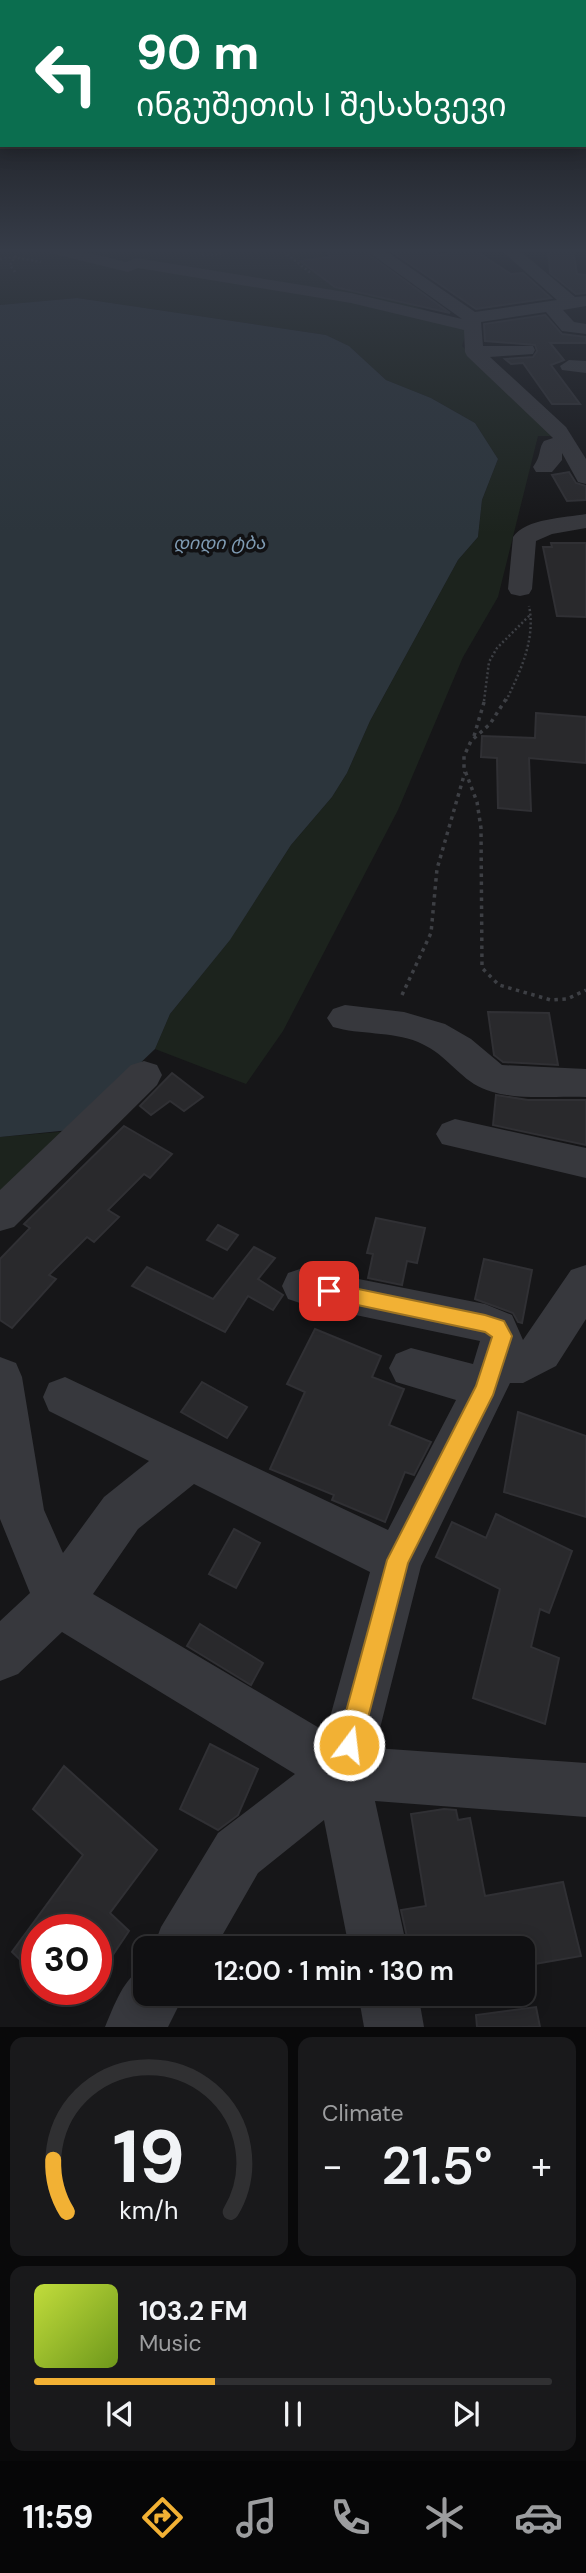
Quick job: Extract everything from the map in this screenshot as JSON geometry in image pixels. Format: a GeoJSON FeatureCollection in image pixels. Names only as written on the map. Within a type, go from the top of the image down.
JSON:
{"type":"FeatureCollection","features":[{"type":"Feature","properties":{"kind":"street"},"geometry":{"type":"LineString","coordinates":[[473,344],[474,352],[562,436],[586,477]]}},
{"type":"Feature","properties":{"kind":"street"},"geometry":{"type":"LineString","coordinates":[[474,352],[526,350]]}},
{"type":"Feature","properties":{"kind":"street"},"geometry":{"type":"LineString","coordinates":[[544,467],[551,460],[551,445],[562,436],[586,433]]}},
{"type":"Feature","properties":{"kind":"street"},"geometry":{"type":"LineString","coordinates":[[520,589],[525,537],[546,528],[586,521]]}},
{"type":"Feature","properties":{"kind":"street"},"geometry":{"type":"LineString","coordinates":[[345,1018],[424,1029],[459,1048],[473,1063],[494,1077],[586,1083]]}},
{"type":"Feature","properties":{"kind":"street"},"geometry":{"type":"LineString","coordinates":[[0,1215],[144,1075]]}},
{"type":"Feature","properties":{"kind":"street"},"geometry":{"type":"LineString","coordinates":[[455,1134],[586,1163]]}},
{"type":"Feature","properties":{"kind":"street"},"geometry":{"type":"LineString","coordinates":[[411,1368],[490,1376],[523,1363],[541,1352],[586,1283]]}},
{"type":"Feature","properties":{"kind":"street"},"geometry":{"type":"LineString","coordinates":[[303,1286],[497,1328],[502,1336],[490,1376],[398,1560],[341,1772],[375,1936]]}},
{"type":"Feature","properties":{"kind":"street"},"geometry":{"type":"LineString","coordinates":[[0,1377],[20,1510],[58,1601],[341,1772],[586,1790]]}},
{"type":"Feature","properties":{"kind":"street"},"geometry":{"type":"LineString","coordinates":[[65,1397],[398,1560]]}},
{"type":"Feature","properties":{"kind":"street"},"geometry":{"type":"LineString","coordinates":[[0,1656],[58,1601],[121,1513],[190,1458]]}},
{"type":"Feature","properties":{"kind":"street"},"geometry":{"type":"LineString","coordinates":[[189,1936],[239,1853],[341,1772]]}},
{"type":"Feature","properties":{"kind":"street"},"geometry":{"type":"LineString","coordinates":[[135,2027],[147,2006]]}},
{"type":"Feature","properties":{"kind":"street"},"geometry":{"type":"LineString","coordinates":[[390,2006],[394,2027]]}},
{"type":"Feature","properties":{"kind":"path"},"geometry":{"type":"LineString","coordinates":[[473,737],[490,724],[509,697],[530,635],[531,614],[520,589]]}},
{"type":"Feature","properties":{"kind":"path"},"geometry":{"type":"LineString","coordinates":[[531,614],[496,648],[489,662],[486,696],[464,757],[481,829],[482,968],[499,985],[551,1000],[568,999],[586,989]]}},
{"type":"Feature","properties":{"kind":"path"},"geometry":{"type":"LineString","coordinates":[[402,995],[431,933],[437,869],[465,770]]}},
{"type":"Feature","properties":{"kind":"shaded area"},"geometry":{"type":"Polygon","coordinates":[[[344,344],[463,344],[462,346],[556,436],[538,436],[498,597],[463,657],[398,810],[283,1031],[246,1084],[155,1049],[170,1014],[229,941],[291,845],[332,797],[347,773],[370,721],[458,560],[478,537],[482,500],[498,459],[475,423],[431,398],[386,380],[344,344]]]}},
{"type":"Feature","properties":{"kind":"shaded area"},"geometry":{"type":"Polygon","coordinates":[[[70,1131],[0,1201],[0,1137],[70,1131]]]}},
{"type":"Feature","properties":{"kind":"water","name":"დიდი ტბა"},"geometry":{"type":"Polygon","coordinates":[[[0,344],[344,344],[386,380],[431,398],[475,423],[498,459],[482,500],[478,537],[458,560],[370,721],[347,773],[332,797],[291,845],[230,940],[170,1014],[155,1049],[70,1130],[0,1137],[0,344]]]}},
{"type":"Feature","properties":{"kind":"building"},"geometry":{"type":"Polygon","coordinates":[[[517,344],[550,344],[564,360],[551,365],[580,404],[552,404],[523,363],[511,364],[505,359],[533,357],[537,351],[535,345],[517,344]]]}},
{"type":"Feature","properties":{"kind":"building"},"geometry":{"type":"Polygon","coordinates":[[[569,472],[576,483],[586,486],[586,500],[567,501],[552,475],[569,472]]]}},
{"type":"Feature","properties":{"kind":"building"},"geometry":{"type":"Polygon","coordinates":[[[551,543],[586,543],[586,617],[557,616],[543,547],[552,547],[551,543]]]}},
{"type":"Feature","properties":{"kind":"building"},"geometry":{"type":"Polygon","coordinates":[[[536,713],[586,717],[586,763],[529,758],[531,811],[498,808],[497,758],[481,757],[482,736],[535,738],[536,713]]]}},
{"type":"Feature","properties":{"kind":"building"},"geometry":{"type":"Polygon","coordinates":[[[488,1012],[549,1013],[558,1065],[503,1062],[494,1055],[488,1012]]]}},
{"type":"Feature","properties":{"kind":"building"},"geometry":{"type":"Polygon","coordinates":[[[172,1073],[203,1097],[184,1111],[170,1101],[151,1115],[140,1106],[172,1073]]]}},
{"type":"Feature","properties":{"kind":"building"},"geometry":{"type":"Polygon","coordinates":[[[496,1095],[528,1100],[586,1100],[586,1145],[493,1125],[496,1095]]]}},
{"type":"Feature","properties":{"kind":"building"},"geometry":{"type":"Polygon","coordinates":[[[124,1126],[172,1154],[150,1178],[144,1174],[108,1210],[119,1217],[94,1242],[87,1237],[49,1275],[56,1279],[12,1328],[0,1320],[0,1259],[30,1228],[24,1224],[124,1126]]]}},
{"type":"Feature","properties":{"kind":"building"},"geometry":{"type":"Polygon","coordinates":[[[376,1218],[425,1228],[417,1263],[407,1261],[402,1285],[368,1278],[373,1254],[367,1253],[376,1218]]]}},
{"type":"Feature","properties":{"kind":"building"},"geometry":{"type":"Polygon","coordinates":[[[218,1225],[238,1235],[227,1250],[207,1240],[218,1225]]]}},
{"type":"Feature","properties":{"kind":"building"},"geometry":{"type":"Polygon","coordinates":[[[254,1247],[275,1258],[258,1279],[283,1295],[273,1310],[248,1296],[225,1332],[132,1286],[147,1267],[213,1299],[254,1247]]]}},
{"type":"Feature","properties":{"kind":"building"},"geometry":{"type":"Polygon","coordinates":[[[484,1259],[532,1270],[522,1323],[518,1322],[513,1313],[475,1299],[484,1259]]]}},
{"type":"Feature","properties":{"kind":"building"},"geometry":{"type":"Polygon","coordinates":[[[315,1329],[381,1356],[372,1377],[404,1389],[389,1425],[431,1442],[414,1475],[405,1472],[385,1522],[332,1500],[334,1495],[270,1469],[305,1392],[287,1384],[315,1329]]]}},
{"type":"Feature","properties":{"kind":"building"},"geometry":{"type":"Polygon","coordinates":[[[202,1382],[247,1407],[227,1438],[181,1412],[202,1382]]]}},
{"type":"Feature","properties":{"kind":"building"},"geometry":{"type":"Polygon","coordinates":[[[518,1412],[586,1436],[586,1517],[504,1492],[518,1412]]]}},
{"type":"Feature","properties":{"kind":"building"},"geometry":{"type":"Polygon","coordinates":[[[496,1514],[572,1551],[549,1613],[540,1609],[531,1647],[559,1658],[545,1724],[473,1698],[500,1589],[436,1557],[452,1522],[486,1538],[496,1514]]]}},
{"type":"Feature","properties":{"kind":"building"},"geometry":{"type":"Polygon","coordinates":[[[234,1529],[260,1543],[236,1588],[209,1574],[234,1529]]]}},
{"type":"Feature","properties":{"kind":"building"},"geometry":{"type":"Polygon","coordinates":[[[200,1624],[263,1663],[251,1685],[187,1646],[200,1624]]]}},
{"type":"Feature","properties":{"kind":"building"},"geometry":{"type":"Polygon","coordinates":[[[210,1744],[258,1769],[238,1815],[218,1830],[180,1809],[210,1744]]]}},
{"type":"Feature","properties":{"kind":"building"},"geometry":{"type":"Polygon","coordinates":[[[64,1766],[157,1850],[111,1914],[40,1914],[83,1855],[33,1809],[64,1766]]]}},
{"type":"Feature","properties":{"kind":"building"},"geometry":{"type":"Polygon","coordinates":[[[444,1809],[456,1810],[458,1820],[470,1818],[485,1896],[563,1882],[581,1956],[535,1964],[535,1936],[407,1936],[401,1910],[426,1906],[411,1814],[444,1809]]]}},
{"type":"Feature","properties":{"kind":"building"},"geometry":{"type":"Polygon","coordinates":[[[112,1915],[129,1931],[112,1956],[112,1915]]]}},
{"type":"Feature","properties":{"kind":"building"},"geometry":{"type":"Polygon","coordinates":[[[21,1940],[21,1961],[12,1952],[21,1940]]]}},
{"type":"Feature","properties":{"kind":"building"},"geometry":{"type":"Polygon","coordinates":[[[536,2007],[540,2027],[477,2027],[476,2015],[536,2007]]]}},
{"type":"Feature","properties":{"kind":"route"},"geometry":{"type":"LineString","coordinates":[[329,1291],[485,1323],[497,1328],[502,1336],[486,1388],[398,1560],[349,1745]]}}]}
